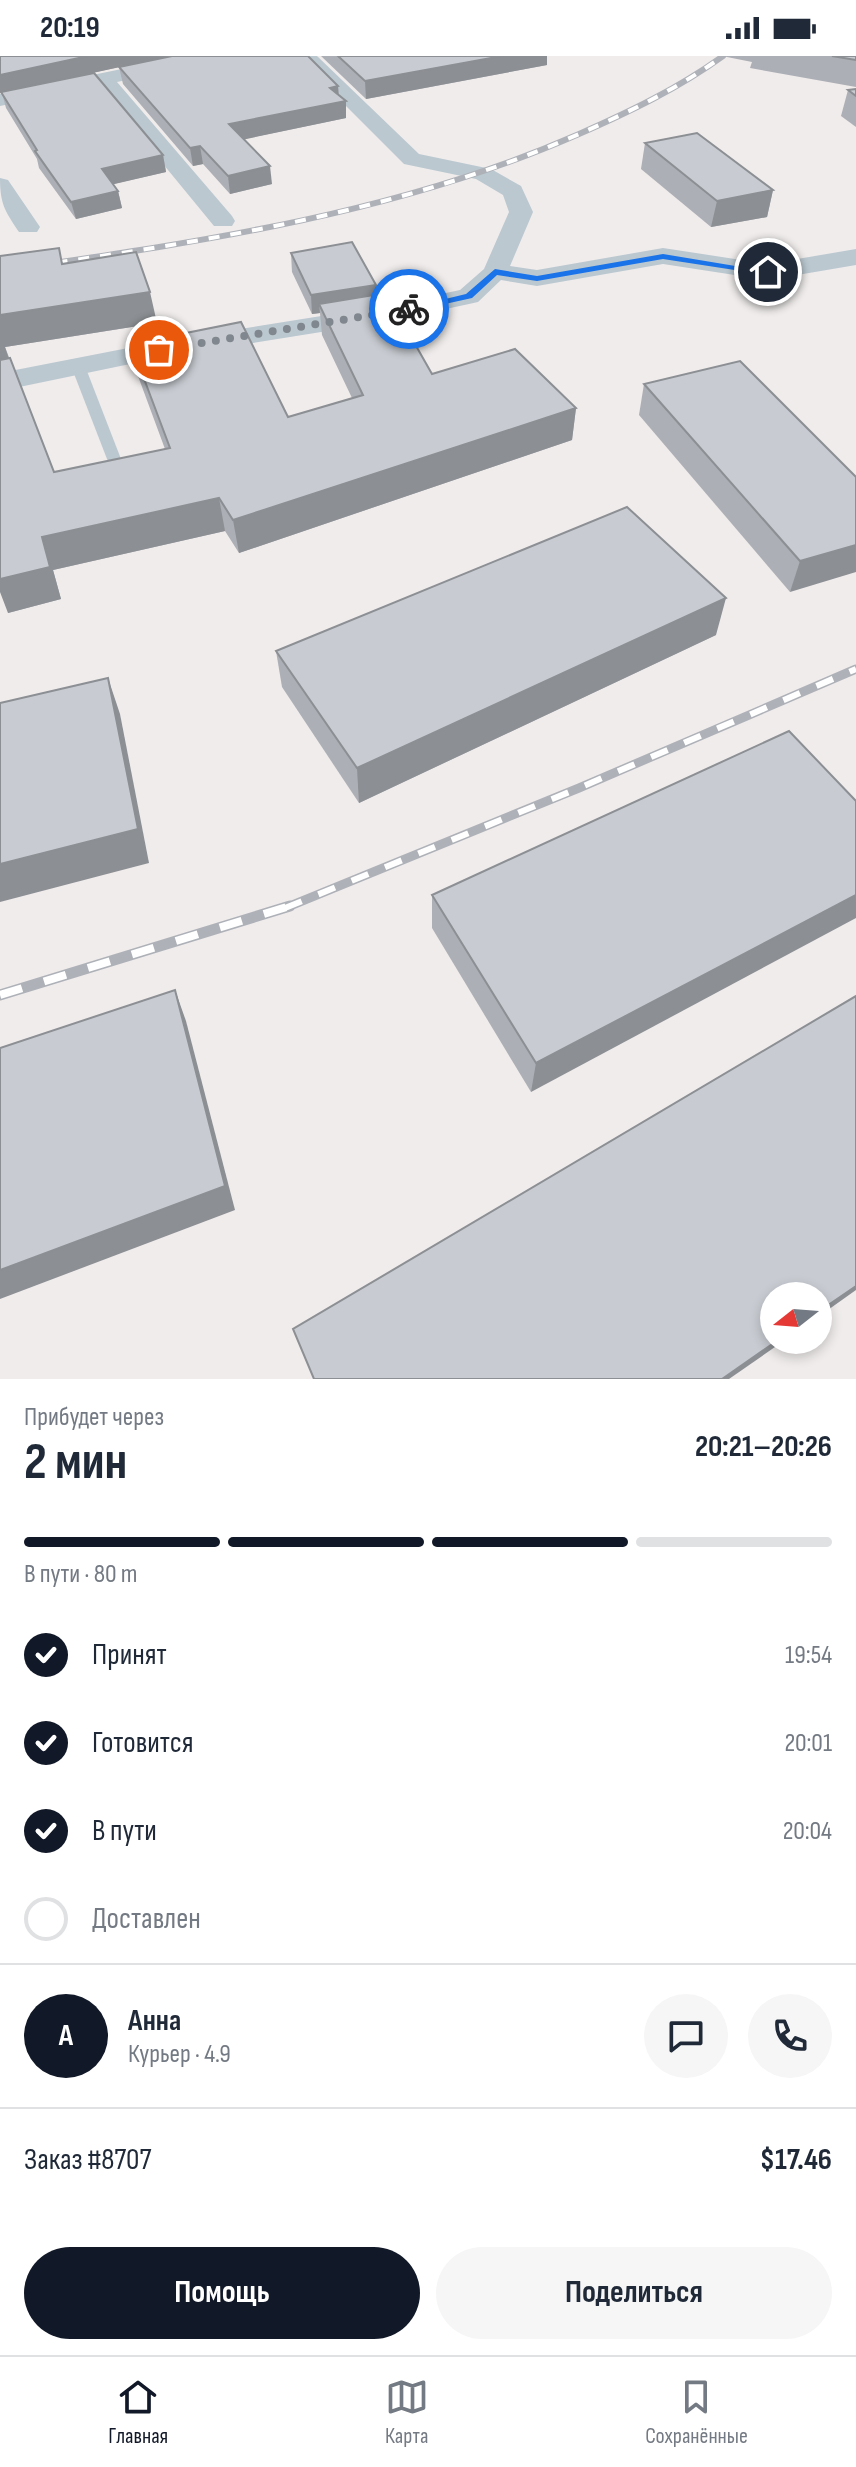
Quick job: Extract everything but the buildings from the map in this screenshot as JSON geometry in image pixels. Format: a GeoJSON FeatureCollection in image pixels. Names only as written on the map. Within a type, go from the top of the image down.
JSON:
{"type":"FeatureCollection","features":[{"type":"Feature","properties":{"kind":"street"},"geometry":{"type":"LineString","coordinates":[[0,100],[213,56]]}},
{"type":"Feature","properties":{"kind":"street"},"geometry":{"type":"LineString","coordinates":[[0,382],[469,296],[495,272],[521,212],[513,191],[483,174],[412,159],[306,56]]}},
{"type":"Feature","properties":{"kind":"street"},"geometry":{"type":"LineString","coordinates":[[104,79],[223,221]]}},
{"type":"Feature","properties":{"kind":"street"},"geometry":{"type":"LineString","coordinates":[[0,185],[28,227]]}},
{"type":"Feature","properties":{"kind":"street"},"geometry":{"type":"LineString","coordinates":[[495,272],[537,278],[663,256],[768,272],[856,257]]}},
{"type":"Feature","properties":{"kind":"lane"},"geometry":{"type":"LineString","coordinates":[[78,366],[114,459]]}},
{"type":"Feature","properties":{"kind":"railway"},"geometry":{"type":"LineString","coordinates":[[13,269],[301,221],[442,184],[511,161],[598,126],[671,89],[723,56]]}},
{"type":"Feature","properties":{"kind":"railway"},"geometry":{"type":"LineString","coordinates":[[0,271],[27,267]]}},
{"type":"Feature","properties":{"kind":"railway"},"geometry":{"type":"LineString","coordinates":[[290,906],[579,788],[856,669]]}},
{"type":"Feature","properties":{"kind":"railway"},"geometry":{"type":"LineString","coordinates":[[0,995],[290,906]]}},
{"type":"Feature","properties":{"kind":"railway"},"geometry":{"type":"LineString","coordinates":[[285,908],[290,906]]}},
{"type":"Feature","properties":{"kind":"way so far"},"geometry":{"type":"LineString","coordinates":[[159,350],[409,309]]}},
{"type":"Feature","properties":{"kind":"route"},"geometry":{"type":"LineString","coordinates":[[409,309],[469,296],[495,272],[537,278],[663,256],[768,272]]}}]}
